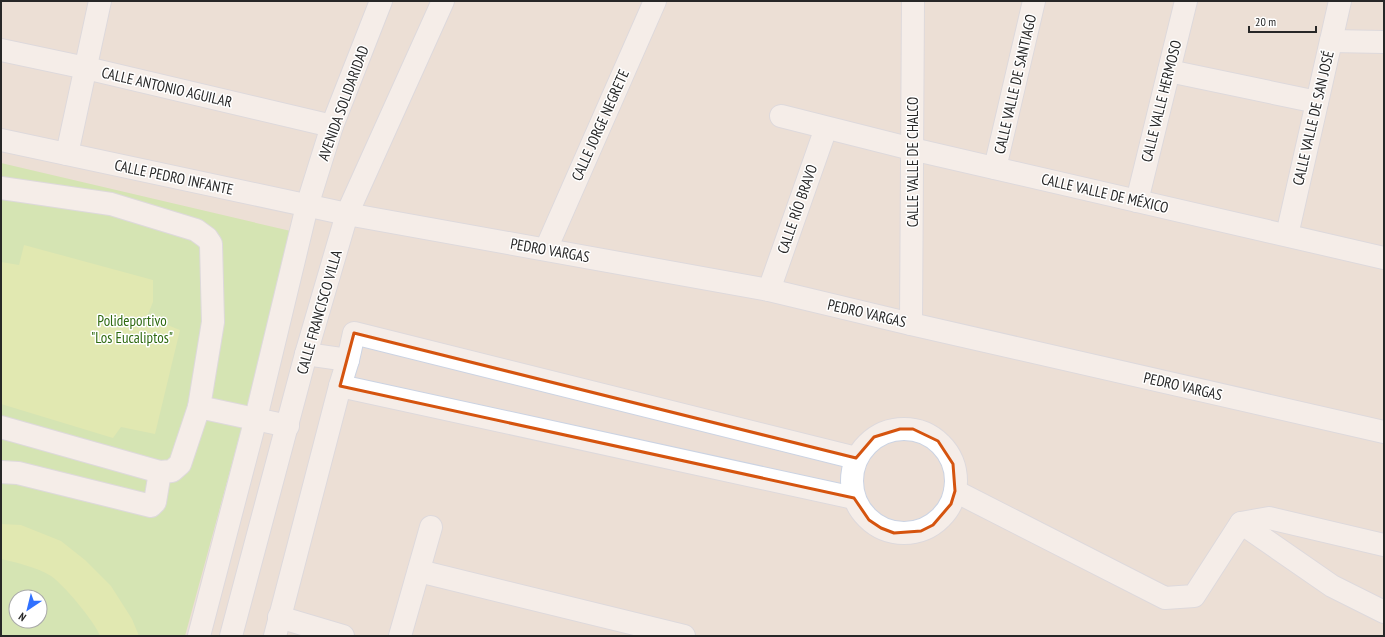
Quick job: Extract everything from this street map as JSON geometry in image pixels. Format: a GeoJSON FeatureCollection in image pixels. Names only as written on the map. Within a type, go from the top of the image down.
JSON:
{"type":"FeatureCollection","features":[{"type":"Feature","properties":{"kind":"street"},"geometry":{"type":"LineString","coordinates":[[67,154],[100,1]]}},
{"type":"Feature","properties":{"kind":"street","name":"AVENIDA SOLIDARIDAD"},"geometry":{"type":"LineString","coordinates":[[199,636],[256,418],[307,206],[332,126],[381,1]]}},
{"type":"Feature","properties":{"kind":"street","name":"CALLE FRANCISCO VILLA"},"geometry":{"type":"LineString","coordinates":[[231,636],[306,354],[347,214],[443,1]]}},
{"type":"Feature","properties":{"kind":"street","name":"CALLE JORGE NEGRETE"},"geometry":{"type":"LineString","coordinates":[[546,250],[655,1]]}},
{"type":"Feature","properties":{"kind":"street","name":"CALLE VALLE DE CHALCO"},"geometry":{"type":"LineString","coordinates":[[911,324],[913,1]]}},
{"type":"Feature","properties":{"kind":"street","name":"CALLE VALLE DE SANTIAGO"},"geometry":{"type":"LineString","coordinates":[[996,168],[1034,1]]}},
{"type":"Feature","properties":{"kind":"street","name":"CALLE VALLE HERMOSO"},"geometry":{"type":"LineString","coordinates":[[1137,201],[1186,1]]}},
{"type":"Feature","properties":{"kind":"street","name":"CALLE VALLE DE SAN JOSÉ"},"geometry":{"type":"LineString","coordinates":[[1287,235],[1340,1]]}},
{"type":"Feature","properties":{"kind":"street"},"geometry":{"type":"LineString","coordinates":[[1331,42],[1384,42]]}},
{"type":"Feature","properties":{"kind":"street","name":"CALLE ANTONIO AGUILAR"},"geometry":{"type":"LineString","coordinates":[[1,50],[86,68],[332,126]]}},
{"type":"Feature","properties":{"kind":"street"},"geometry":{"type":"LineString","coordinates":[[1169,71],[1317,102]]}},
{"type":"Feature","properties":{"kind":"street","name":"CALLE VALLE DE MÉXICO"},"geometry":{"type":"LineString","coordinates":[[781,116],[826,128],[1384,258]]}},
{"type":"Feature","properties":{"kind":"street","name":"CALLE RÍO BRAVO"},"geometry":{"type":"LineString","coordinates":[[769,290],[826,128]]}},
{"type":"Feature","properties":{"kind":"street","name":"CALLE PEDRO INFANTE"},"geometry":{"type":"LineString","coordinates":[[1,140],[347,214]]}},
{"type":"Feature","properties":{"kind":"street"},"geometry":{"type":"LineString","coordinates":[[1,188],[111,204],[196,230],[207,238],[212,244],[213,322],[199,407],[180,464],[172,470],[160,472],[1,427]]}},
{"type":"Feature","properties":{"kind":"street","name":"PEDRO VARGAS"},"geometry":{"type":"LineString","coordinates":[[347,214],[769,290],[1384,432]]}},
{"type":"Feature","properties":{"kind":"street"},"geometry":{"type":"LineString","coordinates":[[343,636],[277,627],[354,333],[856,458]]}},
{"type":"Feature","properties":{"kind":"street"},"geometry":{"type":"LineString","coordinates":[[306,354],[348,360]]}},
{"type":"Feature","properties":{"kind":"street"},"geometry":{"type":"LineString","coordinates":[[340,386],[854,498]]}},
{"type":"Feature","properties":{"kind":"street"},"geometry":{"type":"LineString","coordinates":[[199,407],[288,426]]}},
{"type":"Feature","properties":{"kind":"street"},"geometry":{"type":"LineString","coordinates":[[913,429],[938,441],[947,452],[953,464],[956,477],[955,491],[951,504],[943,515],[933,524],[921,531],[894,533],[881,528],[869,520],[860,510],[854,498],[851,485],[852,471],[856,458],[864,446],[874,437],[886,431],[913,429]]}},
{"type":"Feature","properties":{"kind":"street"},"geometry":{"type":"LineString","coordinates":[[1,472],[18,473],[151,506],[155,502],[160,472]]}},
{"type":"Feature","properties":{"kind":"street"},"geometry":{"type":"LineString","coordinates":[[955,491],[1165,598],[1194,596],[1241,523],[1269,518],[1384,545]]}},
{"type":"Feature","properties":{"kind":"street"},"geometry":{"type":"LineString","coordinates":[[1241,523],[1332,586],[1384,612]]}},
{"type":"Feature","properties":{"kind":"street"},"geometry":{"type":"LineString","coordinates":[[400,636],[431,527]]}},
{"type":"Feature","properties":{"kind":"street"},"geometry":{"type":"LineString","coordinates":[[419,571],[684,636]]}},
{"type":"Feature","properties":{"kind":"highlighted area"},"geometry":{"type":"Polygon","coordinates":[[[354,333],[856,458],[874,437],[900,429],[913,429],[938,441],[953,464],[955,491],[951,504],[933,525],[921,531],[894,533],[881,528],[869,520],[854,498],[340,386],[354,333]]]}},
{"type":"Feature","properties":{"kind":"green space","name":"Polideportivo \"Los Eucaliptos\""},"geometry":{"type":"Polygon","coordinates":[[[1,163],[295,232],[185,636],[1,636],[1,163]]]}},
{"type":"Feature","properties":{"kind":"green space"},"geometry":{"type":"Polygon","coordinates":[[[24,245],[153,280],[153,302],[147,317],[180,330],[155,434],[121,427],[113,438],[1,404],[1,262],[19,265],[24,245]]]}},
{"type":"Feature","properties":{"kind":"green space"},"geometry":{"type":"Polygon","coordinates":[[[1,524],[21,525],[61,541],[85,560],[111,586],[132,619],[139,636],[100,636],[92,622],[78,604],[51,576],[33,568],[1,559],[1,524]]]}}]}
